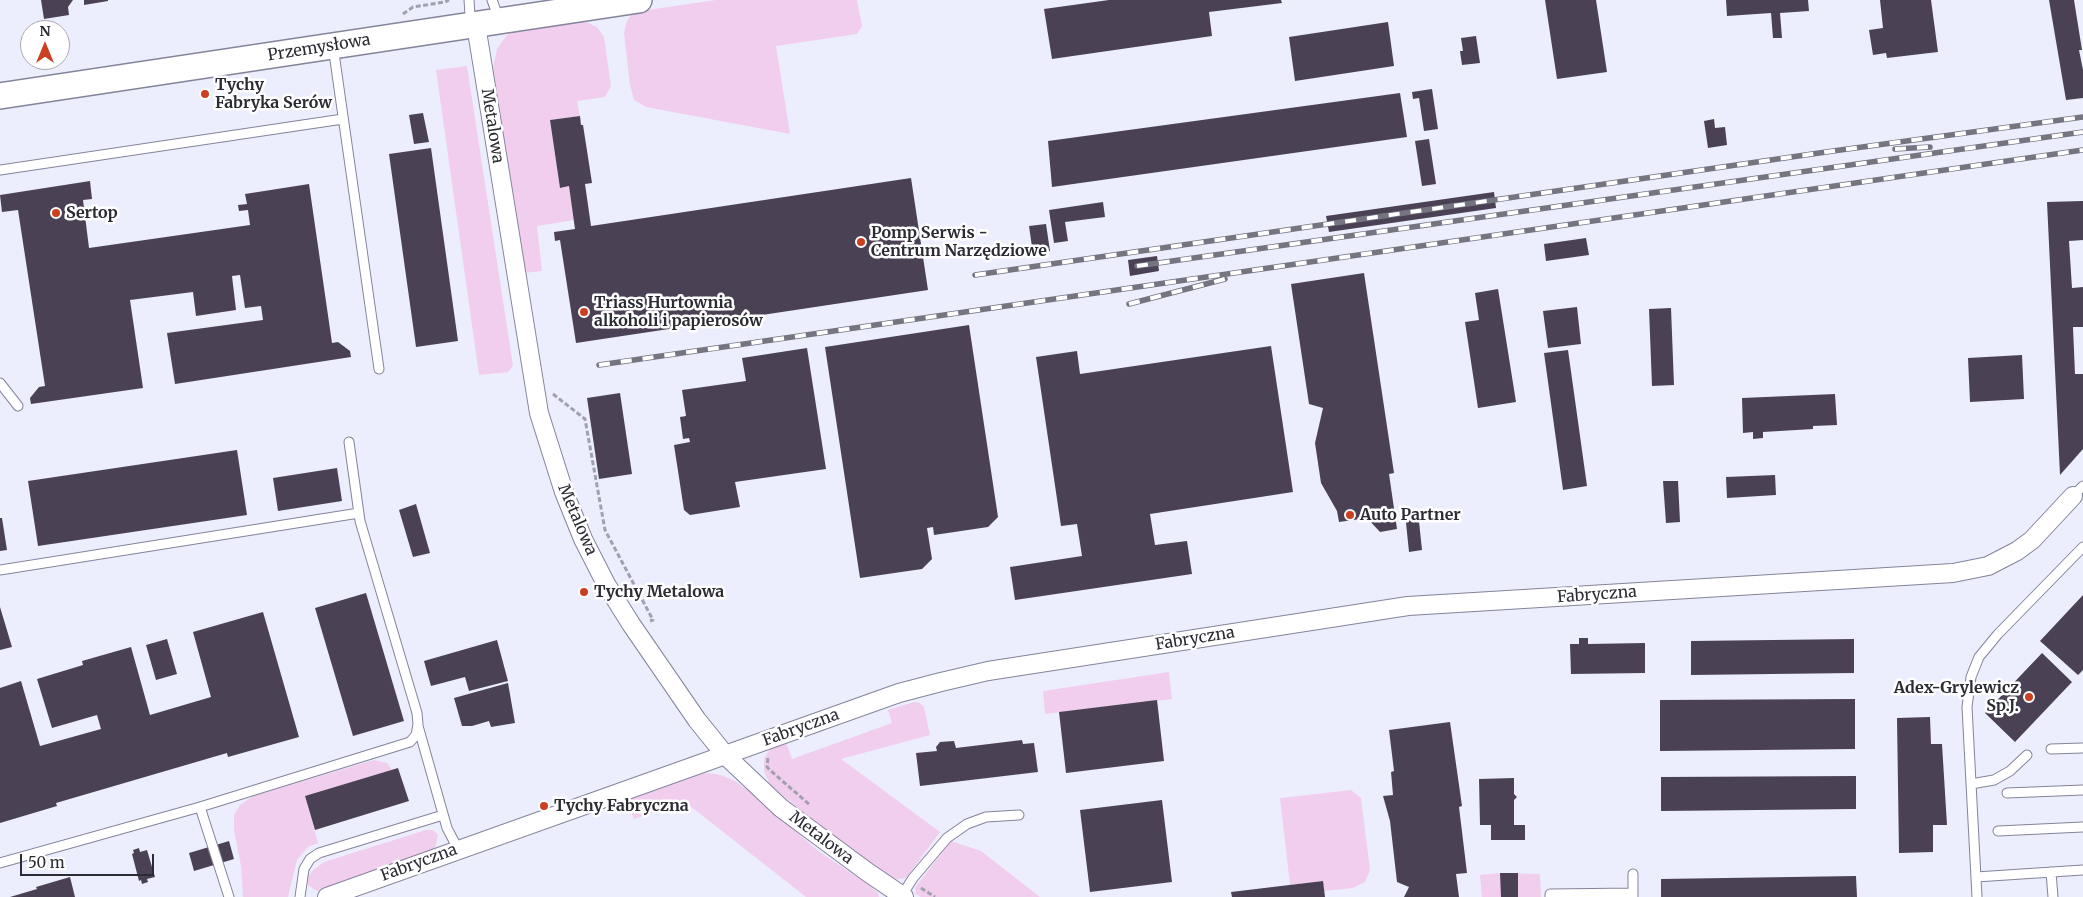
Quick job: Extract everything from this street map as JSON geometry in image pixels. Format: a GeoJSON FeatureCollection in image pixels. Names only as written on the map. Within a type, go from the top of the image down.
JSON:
{"type":"FeatureCollection","features":[{"type":"Feature","properties":{"kind":"street","name":"Przemysłowa"},"geometry":{"type":"LineString","coordinates":[[0,96],[472,26],[496,11],[639,0]]}},
{"type":"Feature","properties":{"kind":"street","name":"Metalowa"},"geometry":{"type":"LineString","coordinates":[[472,26],[539,413],[564,492],[583,539],[606,584],[636,631],[697,720],[726,756],[781,808],[866,871],[904,893]]}},
{"type":"Feature","properties":{"kind":"street","name":"Fabryczna"},"geometry":{"type":"LineString","coordinates":[[327,897],[899,693],[988,671],[1408,606],[1953,573],[1988,566],[2017,551],[2032,540],[2078,491]]}},
{"type":"Feature","properties":{"kind":"lane"},"geometry":{"type":"LineString","coordinates":[[469,0],[472,26]]}},
{"type":"Feature","properties":{"kind":"lane"},"geometry":{"type":"LineString","coordinates":[[333,46],[379,369]]}},
{"type":"Feature","properties":{"kind":"lane"},"geometry":{"type":"LineString","coordinates":[[0,170],[343,119]]}},
{"type":"Feature","properties":{"kind":"lane"},"geometry":{"type":"LineString","coordinates":[[0,382],[18,406]]}},
{"type":"Feature","properties":{"kind":"lane"},"geometry":{"type":"LineString","coordinates":[[348,442],[359,513],[417,714],[418,724],[443,815],[447,828],[458,849]]}},
{"type":"Feature","properties":{"kind":"lane"},"geometry":{"type":"LineString","coordinates":[[0,570],[359,513]]}},
{"type":"Feature","properties":{"kind":"lane"},"geometry":{"type":"LineString","coordinates":[[1977,897],[1967,707],[1971,677],[1979,657],[1998,634],[2083,547]]}},
{"type":"Feature","properties":{"kind":"lane"},"geometry":{"type":"LineString","coordinates":[[0,863],[200,807],[410,742],[416,735],[418,724]]}},
{"type":"Feature","properties":{"kind":"lane"},"geometry":{"type":"LineString","coordinates":[[2051,749],[2083,748]]}},
{"type":"Feature","properties":{"kind":"lane"},"geometry":{"type":"LineString","coordinates":[[1971,784],[1994,780],[2010,771],[2027,755]]}},
{"type":"Feature","properties":{"kind":"lane"},"geometry":{"type":"LineString","coordinates":[[2007,793],[2083,790]]}},
{"type":"Feature","properties":{"kind":"lane"},"geometry":{"type":"LineString","coordinates":[[200,807],[229,897]]}},
{"type":"Feature","properties":{"kind":"lane"},"geometry":{"type":"LineString","coordinates":[[300,897],[304,869],[310,859],[318,853],[443,815]]}},
{"type":"Feature","properties":{"kind":"lane"},"geometry":{"type":"LineString","coordinates":[[904,893],[947,838],[967,824],[986,817],[1020,815]]}},
{"type":"Feature","properties":{"kind":"lane"},"geometry":{"type":"LineString","coordinates":[[1998,831],[2083,827]]}},
{"type":"Feature","properties":{"kind":"lane"},"geometry":{"type":"LineString","coordinates":[[1976,877],[2083,870]]}},
{"type":"Feature","properties":{"kind":"lane"},"geometry":{"type":"LineString","coordinates":[[2051,872],[2053,897]]}},
{"type":"Feature","properties":{"kind":"lane"},"geometry":{"type":"LineString","coordinates":[[1550,897],[1550,894],[1633,895],[1633,874]]}},
{"type":"Feature","properties":{"kind":"path"},"geometry":{"type":"LineString","coordinates":[[400,16],[414,6],[449,0]]}},
{"type":"Feature","properties":{"kind":"path"},"geometry":{"type":"LineString","coordinates":[[550,392],[585,419],[605,530],[653,620],[636,631]]}},
{"type":"Feature","properties":{"kind":"path"},"geometry":{"type":"LineString","coordinates":[[778,737],[781,746],[772,748],[767,767],[815,810]]}},
{"type":"Feature","properties":{"kind":"path"},"geometry":{"type":"LineString","coordinates":[[904,893],[934,897]]}},
{"type":"Feature","properties":{"kind":"shaded area"},"geometry":{"type":"Polygon","coordinates":[[[716,0],[857,0],[862,26],[857,34],[776,46],[790,134],[646,107],[634,100],[630,85],[624,33],[627,21],[633,12],[716,0]]]}},
{"type":"Feature","properties":{"kind":"shaded area"},"geometry":{"type":"Polygon","coordinates":[[[584,21],[597,27],[604,37],[611,86],[605,97],[577,101],[580,116],[550,120],[560,188],[569,186],[574,220],[537,226],[542,271],[523,273],[493,67],[497,49],[507,35],[527,28],[584,21]]]}},
{"type":"Feature","properties":{"kind":"shaded area"},"geometry":{"type":"Polygon","coordinates":[[[467,66],[513,366],[508,372],[479,375],[436,70],[467,66]]]}},
{"type":"Feature","properties":{"kind":"shaded area"},"geometry":{"type":"Polygon","coordinates":[[[1169,672],[1172,699],[1045,714],[1043,691],[1169,672]]]}},
{"type":"Feature","properties":{"kind":"shaded area"},"geometry":{"type":"Polygon","coordinates":[[[914,702],[920,703],[924,707],[930,735],[841,759],[940,832],[906,878],[893,880],[832,836],[770,785],[764,771],[764,758],[772,747],[786,742],[792,759],[892,723],[888,710],[914,702]]]}},
{"type":"Feature","properties":{"kind":"shaded area"},"geometry":{"type":"Polygon","coordinates":[[[374,760],[387,763],[392,770],[305,796],[318,843],[308,847],[297,860],[288,897],[243,897],[241,866],[234,830],[234,815],[240,805],[253,796],[374,760]]]}},
{"type":"Feature","properties":{"kind":"shaded area"},"geometry":{"type":"Polygon","coordinates":[[[708,773],[721,775],[735,781],[752,793],[817,850],[870,886],[878,893],[879,897],[806,897],[685,802],[634,819],[626,801],[692,775],[708,773]]]}},
{"type":"Feature","properties":{"kind":"shaded area"},"geometry":{"type":"Polygon","coordinates":[[[1351,790],[1361,798],[1370,870],[1365,882],[1353,888],[1324,891],[1322,881],[1290,885],[1280,798],[1351,790]]]}},
{"type":"Feature","properties":{"kind":"shaded area"},"geometry":{"type":"Polygon","coordinates":[[[426,830],[433,830],[438,835],[435,849],[328,890],[317,891],[308,885],[308,877],[312,871],[324,862],[426,830]]]}},
{"type":"Feature","properties":{"kind":"shaded area"},"geometry":{"type":"Polygon","coordinates":[[[951,841],[981,851],[1040,897],[921,897],[916,894],[915,889],[917,885],[951,841]]]}},
{"type":"Feature","properties":{"kind":"shaded area"},"geometry":{"type":"Polygon","coordinates":[[[1500,873],[1540,874],[1541,897],[1482,897],[1480,875],[1500,873]]]}},
{"type":"Feature","properties":{"kind":"building"},"geometry":{"type":"Polygon","coordinates":[[[41,0],[73,0],[68,7],[69,15],[44,19],[41,0]]]}},
{"type":"Feature","properties":{"kind":"building"},"geometry":{"type":"Polygon","coordinates":[[[84,0],[108,0],[108,1],[84,5],[84,0]]]}},
{"type":"Feature","properties":{"kind":"building"},"geometry":{"type":"Polygon","coordinates":[[[1109,0],[1281,0],[1282,3],[1209,12],[1212,36],[1052,59],[1044,9],[1109,0]]]}},
{"type":"Feature","properties":{"kind":"building"},"geometry":{"type":"Polygon","coordinates":[[[1545,0],[1596,0],[1607,72],[1557,79],[1545,0]]]}},
{"type":"Feature","properties":{"kind":"building"},"geometry":{"type":"Polygon","coordinates":[[[1726,0],[1808,0],[1809,11],[1780,13],[1782,38],[1773,38],[1771,13],[1727,16],[1726,0]]]}},
{"type":"Feature","properties":{"kind":"building"},"geometry":{"type":"Polygon","coordinates":[[[1880,0],[1931,0],[1938,52],[1887,58],[1886,53],[1873,55],[1869,30],[1883,28],[1880,0]]]}},
{"type":"Feature","properties":{"kind":"building"},"geometry":{"type":"Polygon","coordinates":[[[2049,0],[2074,0],[2082,50],[2079,50],[2083,70],[2083,98],[2066,100],[2049,0]]]}},
{"type":"Feature","properties":{"kind":"building"},"geometry":{"type":"Polygon","coordinates":[[[1388,22],[1394,66],[1295,81],[1289,37],[1388,22]]]}},
{"type":"Feature","properties":{"kind":"building"},"geometry":{"type":"Polygon","coordinates":[[[1476,36],[1480,63],[1462,65],[1460,51],[1463,51],[1461,38],[1476,36]]]}},
{"type":"Feature","properties":{"kind":"building"},"geometry":{"type":"Polygon","coordinates":[[[1432,89],[1438,129],[1424,131],[1419,98],[1413,99],[1412,92],[1432,89]]]}},
{"type":"Feature","properties":{"kind":"building"},"geometry":{"type":"Polygon","coordinates":[[[1400,93],[1407,137],[1052,187],[1048,141],[1400,93]]]}},
{"type":"Feature","properties":{"kind":"building"},"geometry":{"type":"Polygon","coordinates":[[[423,113],[429,142],[414,144],[409,115],[423,113]]]}},
{"type":"Feature","properties":{"kind":"building"},"geometry":{"type":"Polygon","coordinates":[[[580,116],[592,183],[585,184],[591,226],[911,178],[928,290],[576,343],[560,240],[555,241],[554,232],[575,229],[569,186],[560,188],[550,120],[580,116]]]}},
{"type":"Feature","properties":{"kind":"building"},"geometry":{"type":"Polygon","coordinates":[[[1714,119],[1715,128],[1725,127],[1727,145],[1708,148],[1704,121],[1714,119]]]}},
{"type":"Feature","properties":{"kind":"building"},"geometry":{"type":"Polygon","coordinates":[[[1429,139],[1436,184],[1422,186],[1415,141],[1429,139]]]}},
{"type":"Feature","properties":{"kind":"building"},"geometry":{"type":"Polygon","coordinates":[[[431,148],[458,341],[416,347],[389,154],[431,148]]]}},
{"type":"Feature","properties":{"kind":"building"},"geometry":{"type":"Polygon","coordinates":[[[90,181],[92,199],[83,200],[89,248],[250,225],[248,210],[239,211],[238,205],[247,204],[245,194],[309,184],[332,343],[338,342],[350,351],[351,357],[175,384],[167,333],[263,320],[261,306],[245,308],[240,275],[232,276],[236,310],[196,316],[193,292],[130,300],[143,388],[31,404],[30,398],[39,387],[45,386],[18,210],[2,212],[0,195],[90,181]]]}},
{"type":"Feature","properties":{"kind":"building"},"geometry":{"type":"Polygon","coordinates":[[[1494,192],[1496,208],[1329,232],[1326,216],[1494,192]]]}},
{"type":"Feature","properties":{"kind":"building"},"geometry":{"type":"Polygon","coordinates":[[[2083,201],[2083,240],[2069,241],[2072,288],[2083,287],[2083,327],[2073,327],[2075,374],[2083,374],[2083,449],[2060,475],[2047,202],[2083,201]]]}},
{"type":"Feature","properties":{"kind":"building"},"geometry":{"type":"Polygon","coordinates":[[[1103,202],[1105,217],[1065,222],[1068,241],[1054,243],[1049,210],[1103,202]]]}},
{"type":"Feature","properties":{"kind":"building"},"geometry":{"type":"Polygon","coordinates":[[[1046,224],[1050,251],[1033,254],[1029,226],[1046,224]]]}},
{"type":"Feature","properties":{"kind":"building"},"geometry":{"type":"Polygon","coordinates":[[[1586,238],[1589,255],[1546,261],[1544,244],[1586,238]]]}},
{"type":"Feature","properties":{"kind":"building"},"geometry":{"type":"Polygon","coordinates":[[[1157,256],[1159,271],[1130,276],[1128,260],[1157,256]]]}},
{"type":"Feature","properties":{"kind":"building"},"geometry":{"type":"Polygon","coordinates":[[[1364,273],[1394,473],[1389,474],[1397,529],[1380,532],[1367,518],[1339,522],[1337,511],[1321,483],[1315,443],[1323,408],[1309,404],[1291,284],[1364,273]]]}},
{"type":"Feature","properties":{"kind":"building"},"geometry":{"type":"Polygon","coordinates":[[[1498,289],[1516,402],[1478,408],[1465,322],[1479,320],[1475,293],[1498,289]]]}},
{"type":"Feature","properties":{"kind":"building"},"geometry":{"type":"Polygon","coordinates":[[[1577,307],[1581,344],[1548,348],[1543,311],[1577,307]]]}},
{"type":"Feature","properties":{"kind":"building"},"geometry":{"type":"Polygon","coordinates":[[[1671,308],[1674,385],[1652,386],[1649,309],[1671,308]]]}},
{"type":"Feature","properties":{"kind":"building"},"geometry":{"type":"Polygon","coordinates":[[[969,325],[998,517],[988,527],[934,535],[933,527],[927,528],[932,559],[922,569],[860,578],[825,347],[969,325]]]}},
{"type":"Feature","properties":{"kind":"building"},"geometry":{"type":"Polygon","coordinates":[[[1271,346],[1293,492],[1150,514],[1155,545],[1187,541],[1192,574],[1015,600],[1010,567],[1082,556],[1077,524],[1061,526],[1036,357],[1077,351],[1080,374],[1271,346]]]}},
{"type":"Feature","properties":{"kind":"building"},"geometry":{"type":"Polygon","coordinates":[[[807,348],[826,469],[735,482],[740,507],[690,515],[684,510],[674,445],[690,442],[689,438],[683,439],[680,417],[686,416],[682,390],[746,381],[742,358],[807,348]]]}},
{"type":"Feature","properties":{"kind":"building"},"geometry":{"type":"Polygon","coordinates":[[[1568,350],[1587,486],[1563,490],[1544,353],[1568,350]]]}},
{"type":"Feature","properties":{"kind":"building"},"geometry":{"type":"Polygon","coordinates":[[[2022,355],[2024,399],[1970,402],[1968,358],[2022,355]]]}},
{"type":"Feature","properties":{"kind":"building"},"geometry":{"type":"Polygon","coordinates":[[[620,393],[632,474],[599,479],[587,398],[620,393]]]}},
{"type":"Feature","properties":{"kind":"building"},"geometry":{"type":"Polygon","coordinates":[[[1835,394],[1837,425],[1813,426],[1813,429],[1763,432],[1763,438],[1753,439],[1753,432],[1743,433],[1742,398],[1835,394]]]}},
{"type":"Feature","properties":{"kind":"building"},"geometry":{"type":"Polygon","coordinates":[[[237,450],[247,515],[38,546],[28,481],[237,450]]]}},
{"type":"Feature","properties":{"kind":"building"},"geometry":{"type":"Polygon","coordinates":[[[337,468],[342,501],[278,511],[273,478],[337,468]]]}},
{"type":"Feature","properties":{"kind":"building"},"geometry":{"type":"Polygon","coordinates":[[[1775,475],[1776,495],[1727,498],[1726,477],[1775,475]]]}},
{"type":"Feature","properties":{"kind":"building"},"geometry":{"type":"Polygon","coordinates":[[[1663,481],[1678,481],[1680,522],[1666,523],[1663,481]]]}},
{"type":"Feature","properties":{"kind":"building"},"geometry":{"type":"Polygon","coordinates":[[[416,504],[430,553],[413,557],[399,510],[416,504]]]}},
{"type":"Feature","properties":{"kind":"building"},"geometry":{"type":"Polygon","coordinates":[[[1418,512],[1422,550],[1409,552],[1405,513],[1418,512]]]}},
{"type":"Feature","properties":{"kind":"building"},"geometry":{"type":"Polygon","coordinates":[[[0,518],[2,518],[7,550],[0,551],[0,518]]]}},
{"type":"Feature","properties":{"kind":"building"},"geometry":{"type":"Polygon","coordinates":[[[366,593],[404,721],[353,736],[315,608],[366,593]]]}},
{"type":"Feature","properties":{"kind":"building"},"geometry":{"type":"Polygon","coordinates":[[[2083,595],[2083,670],[2078,675],[2040,641],[2083,595]]]}},
{"type":"Feature","properties":{"kind":"building"},"geometry":{"type":"Polygon","coordinates":[[[0,607],[12,647],[0,650],[0,607]]]}},
{"type":"Feature","properties":{"kind":"building"},"geometry":{"type":"Polygon","coordinates":[[[263,612],[299,737],[228,757],[227,753],[56,803],[57,806],[0,823],[0,688],[21,681],[40,746],[101,729],[97,715],[52,728],[37,679],[83,665],[82,661],[131,647],[150,715],[211,697],[193,632],[263,612]]]}},
{"type":"Feature","properties":{"kind":"building"},"geometry":{"type":"Polygon","coordinates":[[[1579,638],[1588,638],[1588,644],[1645,643],[1645,673],[1571,674],[1570,644],[1579,644],[1579,638]]]}},
{"type":"Feature","properties":{"kind":"building"},"geometry":{"type":"Polygon","coordinates":[[[167,639],[177,674],[156,680],[146,645],[167,639]]]}},
{"type":"Feature","properties":{"kind":"building"},"geometry":{"type":"Polygon","coordinates":[[[1854,639],[1854,673],[1691,675],[1691,641],[1854,639]]]}},
{"type":"Feature","properties":{"kind":"building"},"geometry":{"type":"Polygon","coordinates":[[[497,640],[508,681],[469,691],[465,677],[431,686],[424,661],[497,640]]]}},
{"type":"Feature","properties":{"kind":"building","name":"Adex-Grylewicz Sp.J."},"geometry":{"type":"Polygon","coordinates":[[[2042,653],[2072,682],[2015,742],[1985,713],[2042,653]]]}},
{"type":"Feature","properties":{"kind":"building"},"geometry":{"type":"Polygon","coordinates":[[[508,683],[515,723],[491,727],[489,721],[472,726],[462,726],[454,698],[508,683]]]}},
{"type":"Feature","properties":{"kind":"building"},"geometry":{"type":"Polygon","coordinates":[[[1855,699],[1855,749],[1660,751],[1660,700],[1855,699]]]}},
{"type":"Feature","properties":{"kind":"building"},"geometry":{"type":"Polygon","coordinates":[[[1157,700],[1164,761],[1066,773],[1059,712],[1157,700]]]}},
{"type":"Feature","properties":{"kind":"building"},"geometry":{"type":"Polygon","coordinates":[[[1930,717],[1931,744],[1942,744],[1947,825],[1933,825],[1933,852],[1899,853],[1897,718],[1930,717]]]}},
{"type":"Feature","properties":{"kind":"building"},"geometry":{"type":"Polygon","coordinates":[[[1450,722],[1462,806],[1459,807],[1467,873],[1456,874],[1459,897],[1404,897],[1409,887],[1397,882],[1390,821],[1383,796],[1393,795],[1391,772],[1394,771],[1389,730],[1450,722]]]}},
{"type":"Feature","properties":{"kind":"building"},"geometry":{"type":"Polygon","coordinates":[[[1022,740],[1023,744],[1034,743],[1038,772],[920,786],[916,753],[937,751],[936,747],[940,742],[954,741],[956,748],[1022,740]]]}},
{"type":"Feature","properties":{"kind":"building"},"geometry":{"type":"Polygon","coordinates":[[[398,768],[409,801],[315,830],[305,796],[398,768]]]}},
{"type":"Feature","properties":{"kind":"building"},"geometry":{"type":"Polygon","coordinates":[[[1856,776],[1856,809],[1661,811],[1661,777],[1856,776]]]}},
{"type":"Feature","properties":{"kind":"building"},"geometry":{"type":"Polygon","coordinates":[[[1514,778],[1514,794],[1517,797],[1514,800],[1514,825],[1525,825],[1525,840],[1491,840],[1491,825],[1480,825],[1479,779],[1514,778]]]}},
{"type":"Feature","properties":{"kind":"building"},"geometry":{"type":"Polygon","coordinates":[[[1162,800],[1172,882],[1090,892],[1080,810],[1162,800]]]}},
{"type":"Feature","properties":{"kind":"building"},"geometry":{"type":"Polygon","coordinates":[[[229,841],[234,859],[194,871],[189,853],[229,841]]]}},
{"type":"Feature","properties":{"kind":"building"},"geometry":{"type":"Polygon","coordinates":[[[139,848],[140,852],[147,850],[155,877],[147,879],[148,882],[142,884],[141,880],[139,881],[132,854],[134,853],[133,850],[139,848]]]}},
{"type":"Feature","properties":{"kind":"building"},"geometry":{"type":"Polygon","coordinates":[[[1500,873],[1518,873],[1518,897],[1501,897],[1500,873]]]}},
{"type":"Feature","properties":{"kind":"building"},"geometry":{"type":"Polygon","coordinates":[[[1856,876],[1857,897],[1661,897],[1661,879],[1856,876]]]}},
{"type":"Feature","properties":{"kind":"building"},"geometry":{"type":"Polygon","coordinates":[[[70,877],[75,897],[10,897],[37,889],[36,887],[70,877]]]}},
{"type":"Feature","properties":{"kind":"building"},"geometry":{"type":"Polygon","coordinates":[[[1323,881],[1325,897],[1232,897],[1231,892],[1323,881]]]}},
{"type":"Feature","properties":{"kind":"railway"},"geometry":{"type":"LineString","coordinates":[[975,275],[1833,151],[2083,117]]}},
{"type":"Feature","properties":{"kind":"railway"},"geometry":{"type":"LineString","coordinates":[[1137,266],[2083,132]]}},
{"type":"Feature","properties":{"kind":"railway"},"geometry":{"type":"LineString","coordinates":[[1895,149],[1930,147]]}},
{"type":"Feature","properties":{"kind":"railway"},"geometry":{"type":"LineString","coordinates":[[599,365],[2083,150]]}},
{"type":"Feature","properties":{"kind":"railway"},"geometry":{"type":"LineString","coordinates":[[1129,304],[1225,279]]}},
{"type":"Feature","properties":{"kind":"place","name":"Tychy Fabryka Serów"},"geometry":{"type":"Point","coordinates":[205,94]}},
{"type":"Feature","properties":{"kind":"place","name":"Sertop"},"geometry":{"type":"Point","coordinates":[56,213]}},
{"type":"Feature","properties":{"kind":"place","name":"Pomp Serwis - Centrum Narzędziowe"},"geometry":{"type":"Point","coordinates":[861,242]}},
{"type":"Feature","properties":{"kind":"place","name":"Triass Hurtownia alkoholi i papierosów"},"geometry":{"type":"Point","coordinates":[584,312]}},
{"type":"Feature","properties":{"kind":"place","name":"Auto Partner"},"geometry":{"type":"Point","coordinates":[1350,515]}},
{"type":"Feature","properties":{"kind":"place","name":"Tychy Metalowa"},"geometry":{"type":"Point","coordinates":[584,592]}},
{"type":"Feature","properties":{"kind":"place","name":"Adex-Grylewicz Sp.J."},"geometry":{"type":"Point","coordinates":[2029,697]}},
{"type":"Feature","properties":{"kind":"place","name":"Tychy Fabryczna"},"geometry":{"type":"Point","coordinates":[544,806]}}]}
